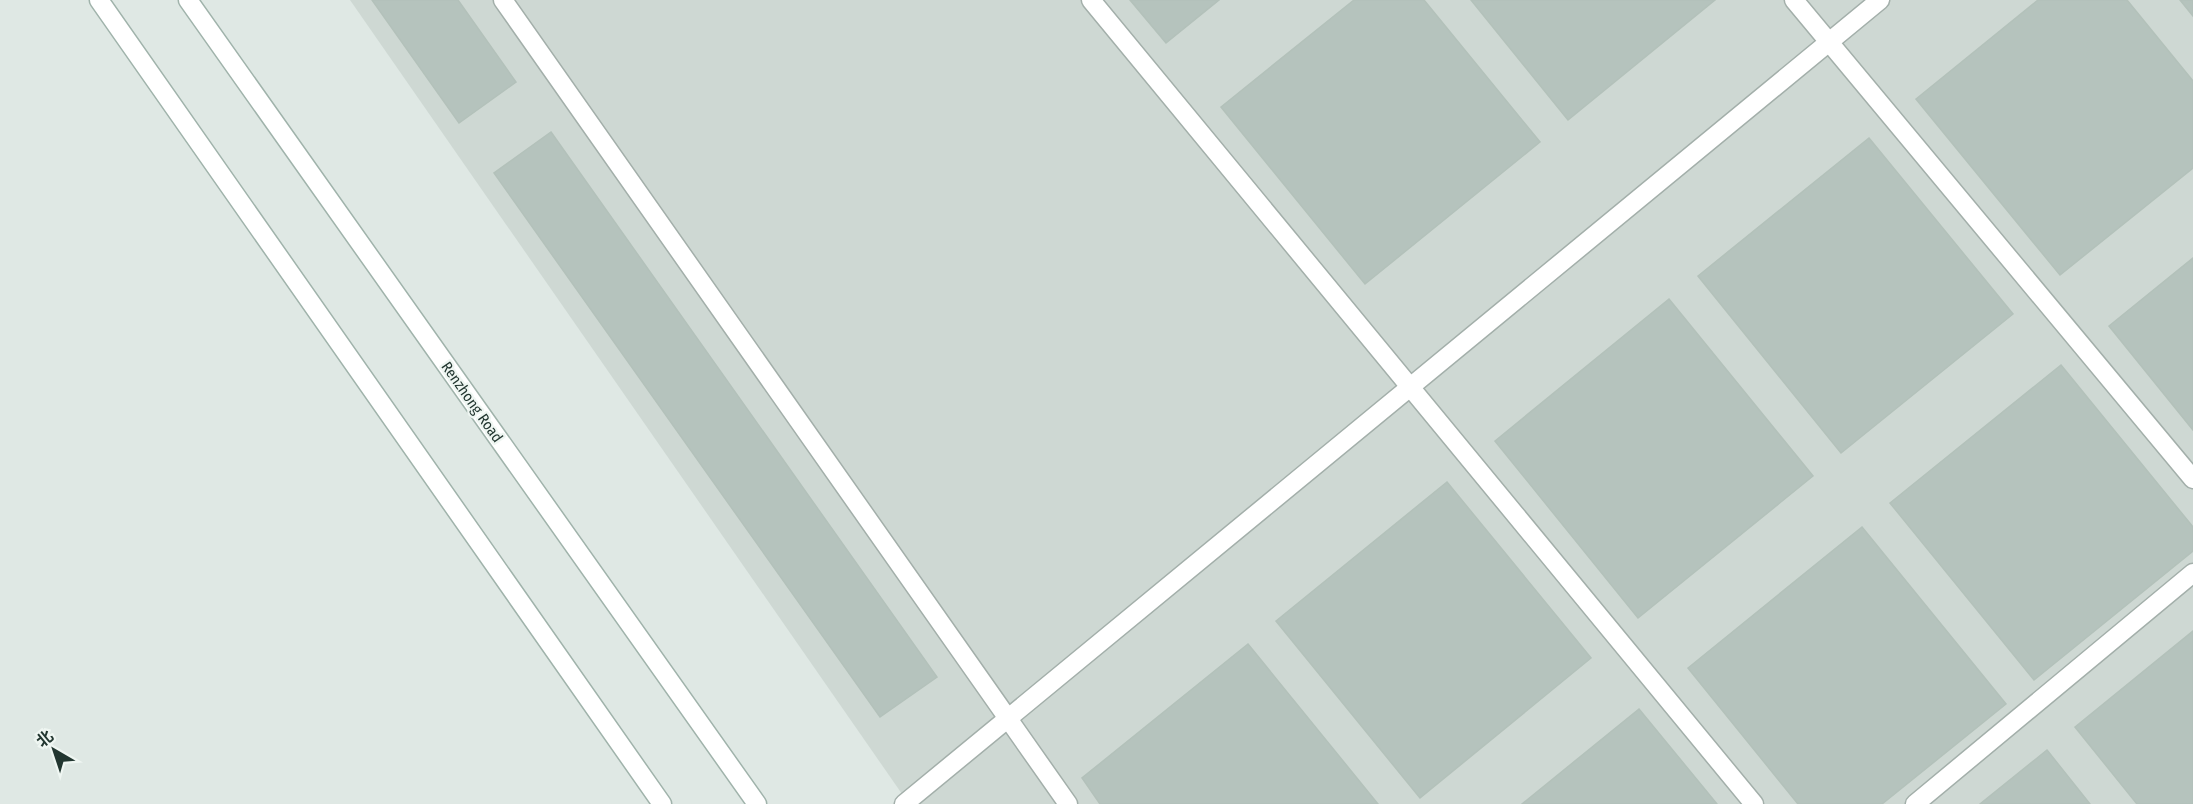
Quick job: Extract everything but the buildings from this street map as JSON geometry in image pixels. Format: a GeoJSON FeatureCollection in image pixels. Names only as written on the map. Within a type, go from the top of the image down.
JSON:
{"type":"FeatureCollection","features":[{"type":"Feature","properties":{"kind":"main road"},"geometry":{"type":"LineString","coordinates":[[99,0],[662,804]]}},
{"type":"Feature","properties":{"kind":"main road","name":"Renzhong Road"},"geometry":{"type":"LineString","coordinates":[[188,0],[757,804]]}},
{"type":"Feature","properties":{"kind":"main road"},"geometry":{"type":"LineString","coordinates":[[503,0],[1068,804]]}},
{"type":"Feature","properties":{"kind":"main road"},"geometry":{"type":"LineString","coordinates":[[1091,0],[1754,804]]}},
{"type":"Feature","properties":{"kind":"main road"},"geometry":{"type":"LineString","coordinates":[[1794,0],[2193,479]]}},
{"type":"Feature","properties":{"kind":"main road"},"geometry":{"type":"LineString","coordinates":[[903,804],[1880,0]]}},
{"type":"Feature","properties":{"kind":"main road"},"geometry":{"type":"LineString","coordinates":[[1915,804],[2193,573]]}},
{"type":"Feature","properties":{"kind":"shaded area"},"geometry":{"type":"Polygon","coordinates":[[[350,0],[2193,0],[2193,804],[909,804],[350,0]]]}}]}
